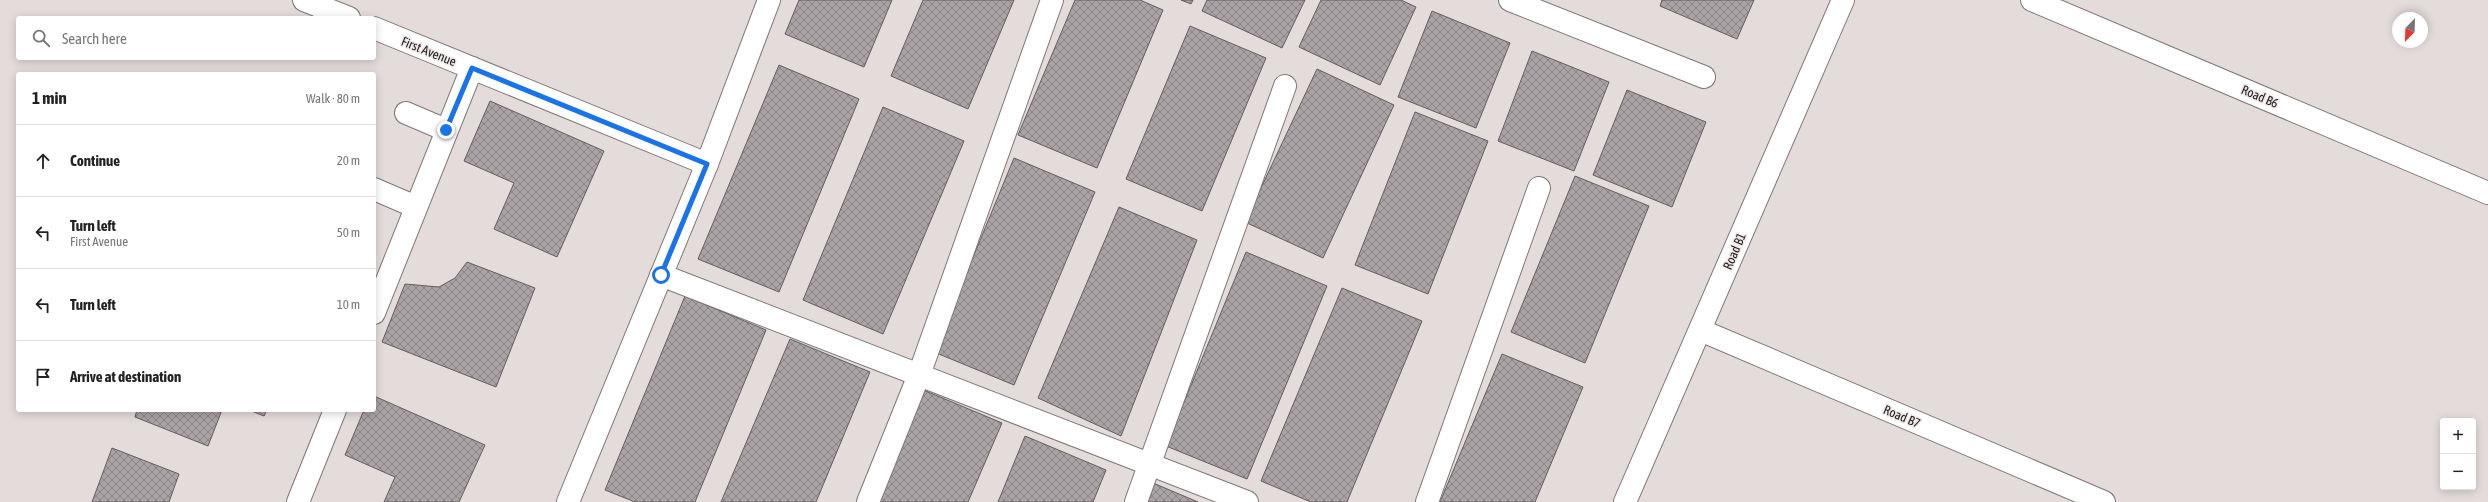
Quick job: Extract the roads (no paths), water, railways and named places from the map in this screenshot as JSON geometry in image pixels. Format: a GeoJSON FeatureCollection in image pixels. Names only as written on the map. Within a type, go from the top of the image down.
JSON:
{"type":"FeatureCollection","features":[{"type":"Feature","properties":{"kind":"street"},"geometry":{"type":"LineString","coordinates":[[304,0],[344,16]]}},
{"type":"Feature","properties":{"kind":"street"},"geometry":{"type":"LineString","coordinates":[[568,502],[707,164],[769,0]]}},
{"type":"Feature","properties":{"kind":"street"},"geometry":{"type":"LineString","coordinates":[[868,502],[919,375],[1052,0]]}},
{"type":"Feature","properties":{"kind":"street"},"geometry":{"type":"LineString","coordinates":[[1510,0],[1704,77]]}},
{"type":"Feature","properties":{"kind":"street","name":"Road B1"},"geometry":{"type":"LineString","coordinates":[[1625,502],[1843,0]]}},
{"type":"Feature","properties":{"kind":"street","name":"Road B6"},"geometry":{"type":"LineString","coordinates":[[2032,0],[2488,193]]}},
{"type":"Feature","properties":{"kind":"street","name":"First Avenue"},"geometry":{"type":"LineString","coordinates":[[376,29],[707,164]]}},
{"type":"Feature","properties":{"kind":"street"},"geometry":{"type":"LineString","coordinates":[[376,308],[472,68]]}},
{"type":"Feature","properties":{"kind":"street"},"geometry":{"type":"LineString","coordinates":[[1136,502],[1151,464],[1285,86]]}},
{"type":"Feature","properties":{"kind":"street"},"geometry":{"type":"LineString","coordinates":[[406,113],[446,130]]}},
{"type":"Feature","properties":{"kind":"street"},"geometry":{"type":"LineString","coordinates":[[1427,502],[1539,188]]}},
{"type":"Feature","properties":{"kind":"street"},"geometry":{"type":"LineString","coordinates":[[376,190],[416,207]]}},
{"type":"Feature","properties":{"kind":"street"},"geometry":{"type":"LineString","coordinates":[[661,275],[1247,502]]}},
{"type":"Feature","properties":{"kind":"street","name":"Road B7"},"geometry":{"type":"LineString","coordinates":[[1700,330],[2104,502]]}},
{"type":"Feature","properties":{"kind":"street"},"geometry":{"type":"LineString","coordinates":[[298,502],[334,412]]}}]}
